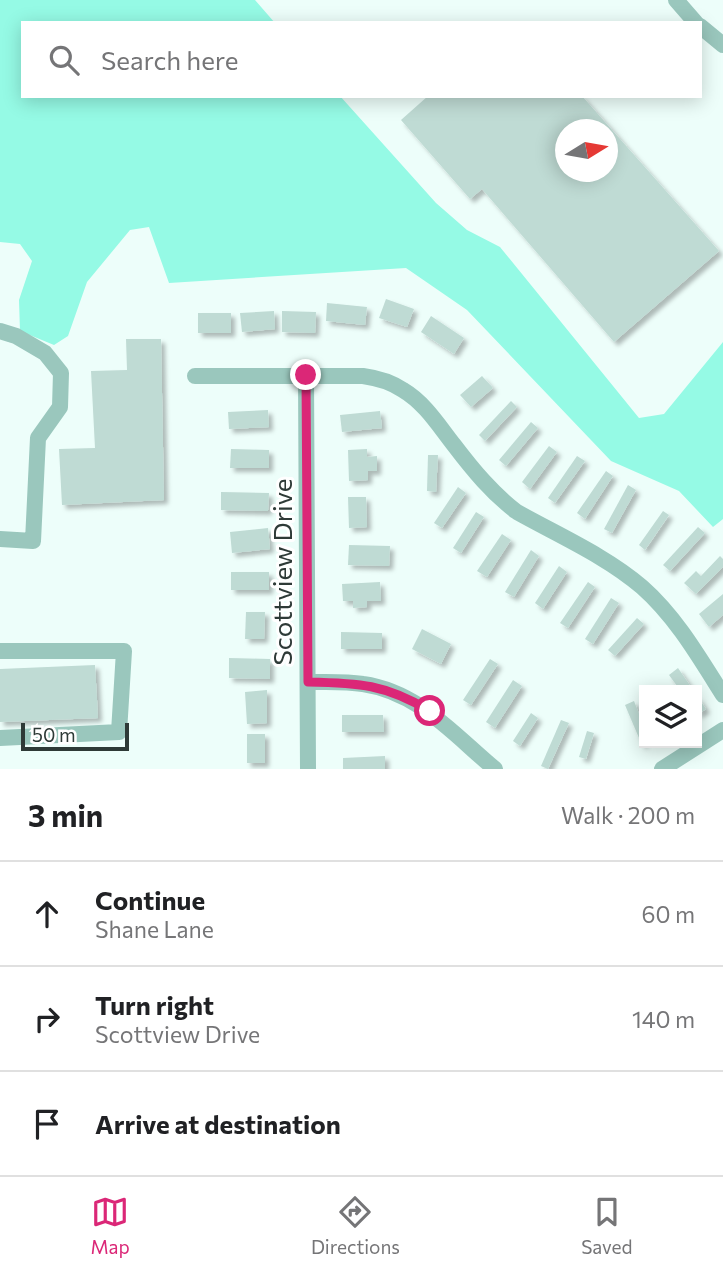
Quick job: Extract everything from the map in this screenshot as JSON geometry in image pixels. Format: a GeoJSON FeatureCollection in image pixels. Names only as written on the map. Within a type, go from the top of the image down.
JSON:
{"type":"FeatureCollection","features":[{"type":"Feature","properties":{"kind":"street"},"geometry":{"type":"LineString","coordinates":[[676,0],[694,21]]}},
{"type":"Feature","properties":{"kind":"street"},"geometry":{"type":"LineString","coordinates":[[702,28],[723,45]]}},
{"type":"Feature","properties":{"kind":"street"},"geometry":{"type":"LineString","coordinates":[[0,331],[16,336],[46,353],[61,373],[60,407],[38,438],[33,541],[0,539]]}},
{"type":"Feature","properties":{"kind":"street","name":"Scottview Drive"},"geometry":{"type":"LineString","coordinates":[[306,375],[308,769]]}},
{"type":"Feature","properties":{"kind":"street"},"geometry":{"type":"LineString","coordinates":[[195,376],[363,376],[381,379],[404,390],[429,413],[466,461],[503,502],[621,571],[642,587],[683,633],[723,695]]}},
{"type":"Feature","properties":{"kind":"street"},"geometry":{"type":"LineString","coordinates":[[0,651],[124,651],[119,732],[0,738]]}},
{"type":"Feature","properties":{"kind":"street"},"geometry":{"type":"LineString","coordinates":[[308,682],[362,683],[410,699],[430,711],[495,769]]}},
{"type":"Feature","properties":{"kind":"street"},"geometry":{"type":"LineString","coordinates":[[662,769],[723,730]]}},
{"type":"Feature","properties":{"kind":"green space"},"geometry":{"type":"Polygon","coordinates":[[[0,0],[255,0],[273,21],[21,21],[21,98],[342,98],[436,203],[467,230],[500,247],[639,418],[664,414],[723,342],[723,519],[713,527],[679,491],[611,461],[467,310],[406,268],[169,283],[149,227],[130,230],[87,282],[68,336],[54,345],[20,331],[19,300],[32,261],[20,244],[0,242],[0,0]]]}},
{"type":"Feature","properties":{"kind":"building"},"geometry":{"type":"Polygon","coordinates":[[[426,98],[584,98],[602,119],[555,119],[555,182],[618,182],[618,137],[719,251],[614,342],[482,189],[470,199],[401,120],[426,98]]]}},
{"type":"Feature","properties":{"kind":"building"},"geometry":{"type":"Polygon","coordinates":[[[386,299],[414,309],[407,327],[379,318],[386,299]]]}},
{"type":"Feature","properties":{"kind":"building"},"geometry":{"type":"Polygon","coordinates":[[[327,303],[367,307],[365,325],[326,321],[327,303]]]}},
{"type":"Feature","properties":{"kind":"building"},"geometry":{"type":"Polygon","coordinates":[[[274,311],[275,329],[242,332],[240,313],[274,311]]]}},
{"type":"Feature","properties":{"kind":"building"},"geometry":{"type":"Polygon","coordinates":[[[282,311],[316,312],[315,333],[282,332],[282,311]]]}},
{"type":"Feature","properties":{"kind":"building"},"geometry":{"type":"Polygon","coordinates":[[[198,313],[231,313],[231,333],[198,333],[198,313]]]}},
{"type":"Feature","properties":{"kind":"building"},"geometry":{"type":"Polygon","coordinates":[[[431,316],[464,338],[454,354],[421,332],[431,316]]]}},
{"type":"Feature","properties":{"kind":"building"},"geometry":{"type":"Polygon","coordinates":[[[126,339],[161,339],[164,500],[62,505],[59,449],[95,448],[91,371],[127,370],[126,339]]]}},
{"type":"Feature","properties":{"kind":"building"},"geometry":{"type":"Polygon","coordinates":[[[482,376],[493,388],[471,407],[460,395],[482,376]]]}},
{"type":"Feature","properties":{"kind":"building"},"geometry":{"type":"Polygon","coordinates":[[[511,401],[517,407],[485,441],[479,435],[511,401]]]}},
{"type":"Feature","properties":{"kind":"building"},"geometry":{"type":"Polygon","coordinates":[[[268,410],[269,427],[229,429],[228,412],[268,410]]]}},
{"type":"Feature","properties":{"kind":"building"},"geometry":{"type":"Polygon","coordinates":[[[380,411],[382,428],[342,432],[340,415],[380,411]]]}},
{"type":"Feature","properties":{"kind":"building"},"geometry":{"type":"Polygon","coordinates":[[[531,422],[538,428],[506,466],[499,460],[531,422]]]}},
{"type":"Feature","properties":{"kind":"building"},"geometry":{"type":"Polygon","coordinates":[[[549,446],[557,452],[530,489],[522,482],[549,446]]]}},
{"type":"Feature","properties":{"kind":"building"},"geometry":{"type":"Polygon","coordinates":[[[231,449],[269,450],[269,468],[230,468],[231,449]]]}},
{"type":"Feature","properties":{"kind":"building"},"geometry":{"type":"Polygon","coordinates":[[[367,449],[367,457],[377,456],[377,471],[368,471],[368,480],[349,481],[348,450],[367,449]]]}},
{"type":"Feature","properties":{"kind":"building"},"geometry":{"type":"Polygon","coordinates":[[[428,455],[438,455],[436,492],[427,491],[428,455]]]}},
{"type":"Feature","properties":{"kind":"building"},"geometry":{"type":"Polygon","coordinates":[[[577,456],[585,461],[555,503],[548,498],[577,456]]]}},
{"type":"Feature","properties":{"kind":"building"},"geometry":{"type":"Polygon","coordinates":[[[606,471],[613,476],[585,519],[577,513],[606,471]]]}},
{"type":"Feature","properties":{"kind":"building"},"geometry":{"type":"Polygon","coordinates":[[[628,485],[636,490],[612,533],[604,529],[628,485]]]}},
{"type":"Feature","properties":{"kind":"building"},"geometry":{"type":"Polygon","coordinates":[[[458,487],[466,493],[442,528],[434,523],[458,487]]]}},
{"type":"Feature","properties":{"kind":"building"},"geometry":{"type":"Polygon","coordinates":[[[221,492],[269,493],[268,511],[221,510],[221,492]]]}},
{"type":"Feature","properties":{"kind":"building"},"geometry":{"type":"Polygon","coordinates":[[[348,497],[366,497],[367,527],[349,528],[348,497]]]}},
{"type":"Feature","properties":{"kind":"building"},"geometry":{"type":"Polygon","coordinates":[[[663,511],[669,515],[645,550],[639,545],[663,511]]]}},
{"type":"Feature","properties":{"kind":"building"},"geometry":{"type":"Polygon","coordinates":[[[476,512],[484,517],[461,553],[453,548],[476,512]]]}},
{"type":"Feature","properties":{"kind":"building"},"geometry":{"type":"Polygon","coordinates":[[[698,527],[705,533],[670,571],[663,565],[698,527]]]}},
{"type":"Feature","properties":{"kind":"building"},"geometry":{"type":"Polygon","coordinates":[[[268,528],[270,549],[232,553],[230,532],[268,528]]]}},
{"type":"Feature","properties":{"kind":"building"},"geometry":{"type":"Polygon","coordinates":[[[502,534],[511,540],[487,577],[477,571],[502,534]]]}},
{"type":"Feature","properties":{"kind":"building"},"geometry":{"type":"Polygon","coordinates":[[[349,545],[390,546],[389,566],[348,565],[349,545]]]}},
{"type":"Feature","properties":{"kind":"building"},"geometry":{"type":"Polygon","coordinates":[[[531,550],[539,556],[514,597],[505,592],[531,550]]]}},
{"type":"Feature","properties":{"kind":"building"},"geometry":{"type":"Polygon","coordinates":[[[720,556],[723,559],[723,567],[696,594],[684,583],[696,571],[701,576],[720,556]]]}},
{"type":"Feature","properties":{"kind":"building"},"geometry":{"type":"Polygon","coordinates":[[[559,566],[567,572],[543,609],[535,603],[559,566]]]}},
{"type":"Feature","properties":{"kind":"building"},"geometry":{"type":"Polygon","coordinates":[[[231,572],[269,572],[269,590],[231,590],[231,572]]]}},
{"type":"Feature","properties":{"kind":"building"},"geometry":{"type":"Polygon","coordinates":[[[380,582],[381,601],[367,601],[367,607],[353,608],[353,601],[343,601],[342,584],[380,582]]]}},
{"type":"Feature","properties":{"kind":"building"},"geometry":{"type":"Polygon","coordinates":[[[588,582],[595,587],[568,628],[560,623],[588,582]]]}},
{"type":"Feature","properties":{"kind":"building"},"geometry":{"type":"Polygon","coordinates":[[[723,594],[723,615],[709,627],[699,614],[723,594]]]}},
{"type":"Feature","properties":{"kind":"building"},"geometry":{"type":"Polygon","coordinates":[[[611,598],[619,603],[593,644],[585,639],[611,598]]]}},
{"type":"Feature","properties":{"kind":"building"},"geometry":{"type":"Polygon","coordinates":[[[246,612],[265,612],[264,639],[245,639],[246,612]]]}},
{"type":"Feature","properties":{"kind":"building"},"geometry":{"type":"Polygon","coordinates":[[[637,618],[644,624],[615,656],[608,650],[637,618]]]}},
{"type":"Feature","properties":{"kind":"building"},"geometry":{"type":"Polygon","coordinates":[[[422,629],[451,644],[441,664],[412,649],[422,629]]]}},
{"type":"Feature","properties":{"kind":"building"},"geometry":{"type":"Polygon","coordinates":[[[341,632],[382,633],[382,649],[341,649],[341,632]]]}},
{"type":"Feature","properties":{"kind":"building"},"geometry":{"type":"Polygon","coordinates":[[[229,658],[270,659],[270,679],[229,678],[229,658]]]}},
{"type":"Feature","properties":{"kind":"building"},"geometry":{"type":"Polygon","coordinates":[[[490,659],[498,664],[471,705],[463,700],[490,659]]]}},
{"type":"Feature","properties":{"kind":"building"},"geometry":{"type":"Polygon","coordinates":[[[95,665],[98,718],[0,722],[0,669],[95,665]]]}},
{"type":"Feature","properties":{"kind":"building"},"geometry":{"type":"Polygon","coordinates":[[[678,668],[690,685],[676,685],[669,675],[678,668]]]}},
{"type":"Feature","properties":{"kind":"building"},"geometry":{"type":"Polygon","coordinates":[[[513,680],[522,686],[495,728],[486,722],[513,680]]]}},
{"type":"Feature","properties":{"kind":"building"},"geometry":{"type":"Polygon","coordinates":[[[267,690],[267,723],[247,724],[245,692],[267,690]]]}},
{"type":"Feature","properties":{"kind":"building"},"geometry":{"type":"Polygon","coordinates":[[[634,701],[639,714],[639,738],[625,705],[634,701]]]}},
{"type":"Feature","properties":{"kind":"building"},"geometry":{"type":"Polygon","coordinates":[[[531,713],[538,718],[520,746],[513,741],[531,713]]]}},
{"type":"Feature","properties":{"kind":"building"},"geometry":{"type":"Polygon","coordinates":[[[342,715],[383,715],[384,732],[342,732],[342,715]]]}},
{"type":"Feature","properties":{"kind":"building"},"geometry":{"type":"Polygon","coordinates":[[[561,720],[569,723],[548,769],[541,766],[561,720]]]}},
{"type":"Feature","properties":{"kind":"building"},"geometry":{"type":"Polygon","coordinates":[[[587,731],[594,733],[586,759],[579,757],[587,731]]]}},
{"type":"Feature","properties":{"kind":"building"},"geometry":{"type":"Polygon","coordinates":[[[247,734],[265,734],[265,763],[247,763],[247,734]]]}},
{"type":"Feature","properties":{"kind":"building"},"geometry":{"type":"Polygon","coordinates":[[[385,756],[385,769],[343,769],[343,758],[385,756]]]}},
{"type":"Feature","properties":{"kind":"route"},"geometry":{"type":"LineString","coordinates":[[306,375],[308,682],[362,683],[410,699],[430,711]]}}]}
